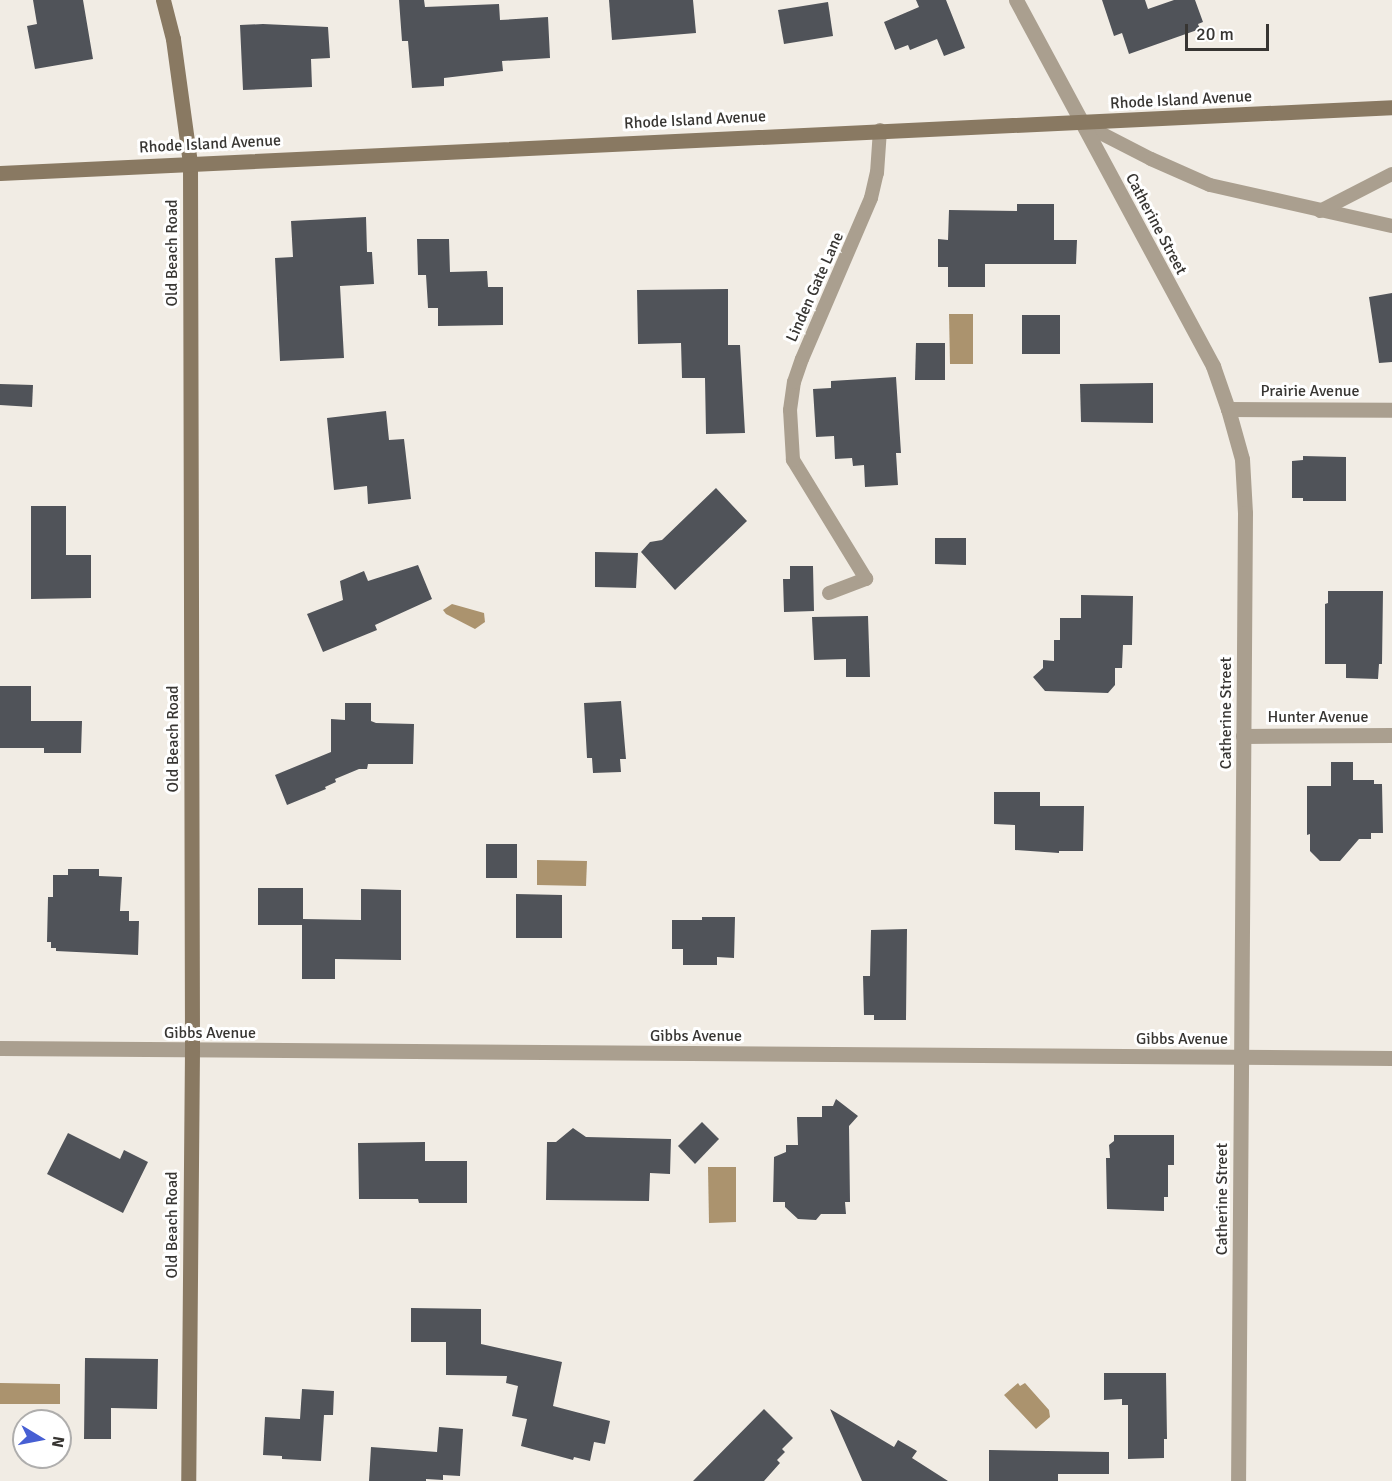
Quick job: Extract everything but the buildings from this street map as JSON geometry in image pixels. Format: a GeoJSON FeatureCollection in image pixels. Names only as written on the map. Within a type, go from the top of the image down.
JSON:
{"type":"FeatureCollection","features":[{"type":"Feature","properties":{"kind":"street","name":"Old Beach Road"},"geometry":{"type":"LineString","coordinates":[[163,0],[172,39],[190,163],[192,1050],[188,1481]]}},
{"type":"Feature","properties":{"kind":"street","name":"Catherine Street"},"geometry":{"type":"LineString","coordinates":[[1016,0],[1213,366],[1242,459],[1245,513],[1238,1481]]}},
{"type":"Feature","properties":{"kind":"street","name":"Rhode Island Avenue"},"geometry":{"type":"LineString","coordinates":[[0,173],[1392,107]]}},
{"type":"Feature","properties":{"kind":"street","name":"Prairie Avenue"},"geometry":{"type":"LineString","coordinates":[[1228,409],[1392,410]]}},
{"type":"Feature","properties":{"kind":"street","name":"Hunter Avenue"},"geometry":{"type":"LineString","coordinates":[[1243,736],[1392,735]]}},
{"type":"Feature","properties":{"kind":"street","name":"Gibbs Avenue"},"geometry":{"type":"LineString","coordinates":[[0,1048],[1392,1058]]}},
{"type":"Feature","properties":{"kind":"lane"},"geometry":{"type":"LineString","coordinates":[[1081,123],[1151,159],[1210,185],[1392,226]]}},
{"type":"Feature","properties":{"kind":"lane","name":"Linden Gate Lane"},"geometry":{"type":"LineString","coordinates":[[829,593],[866,579],[792,460],[790,410],[794,382],[837,272],[872,198],[877,172],[880,130]]}},
{"type":"Feature","properties":{"kind":"lane"},"geometry":{"type":"LineString","coordinates":[[1320,211],[1392,174]]}},
{"type":"Feature","properties":{"kind":"shaded area"},"geometry":{"type":"Polygon","coordinates":[[[949,314],[973,314],[973,364],[950,364],[949,314]]]}},
{"type":"Feature","properties":{"kind":"shaded area"},"geometry":{"type":"Polygon","coordinates":[[[452,604],[484,613],[485,622],[475,629],[446,614],[443,610],[452,604]]]}},
{"type":"Feature","properties":{"kind":"shaded area"},"geometry":{"type":"Polygon","coordinates":[[[537,860],[587,861],[586,886],[537,885],[537,860]]]}},
{"type":"Feature","properties":{"kind":"shaded area"},"geometry":{"type":"Polygon","coordinates":[[[708,1167],[736,1167],[736,1222],[709,1223],[708,1167]]]}},
{"type":"Feature","properties":{"kind":"shaded area"},"geometry":{"type":"Polygon","coordinates":[[[0,1383],[60,1384],[60,1404],[0,1404],[0,1383]]]}},
{"type":"Feature","properties":{"kind":"shaded area"},"geometry":{"type":"Polygon","coordinates":[[[1018,1383],[1020,1386],[1025,1383],[1049,1410],[1050,1417],[1036,1429],[1004,1395],[1018,1383]]]}}]}
